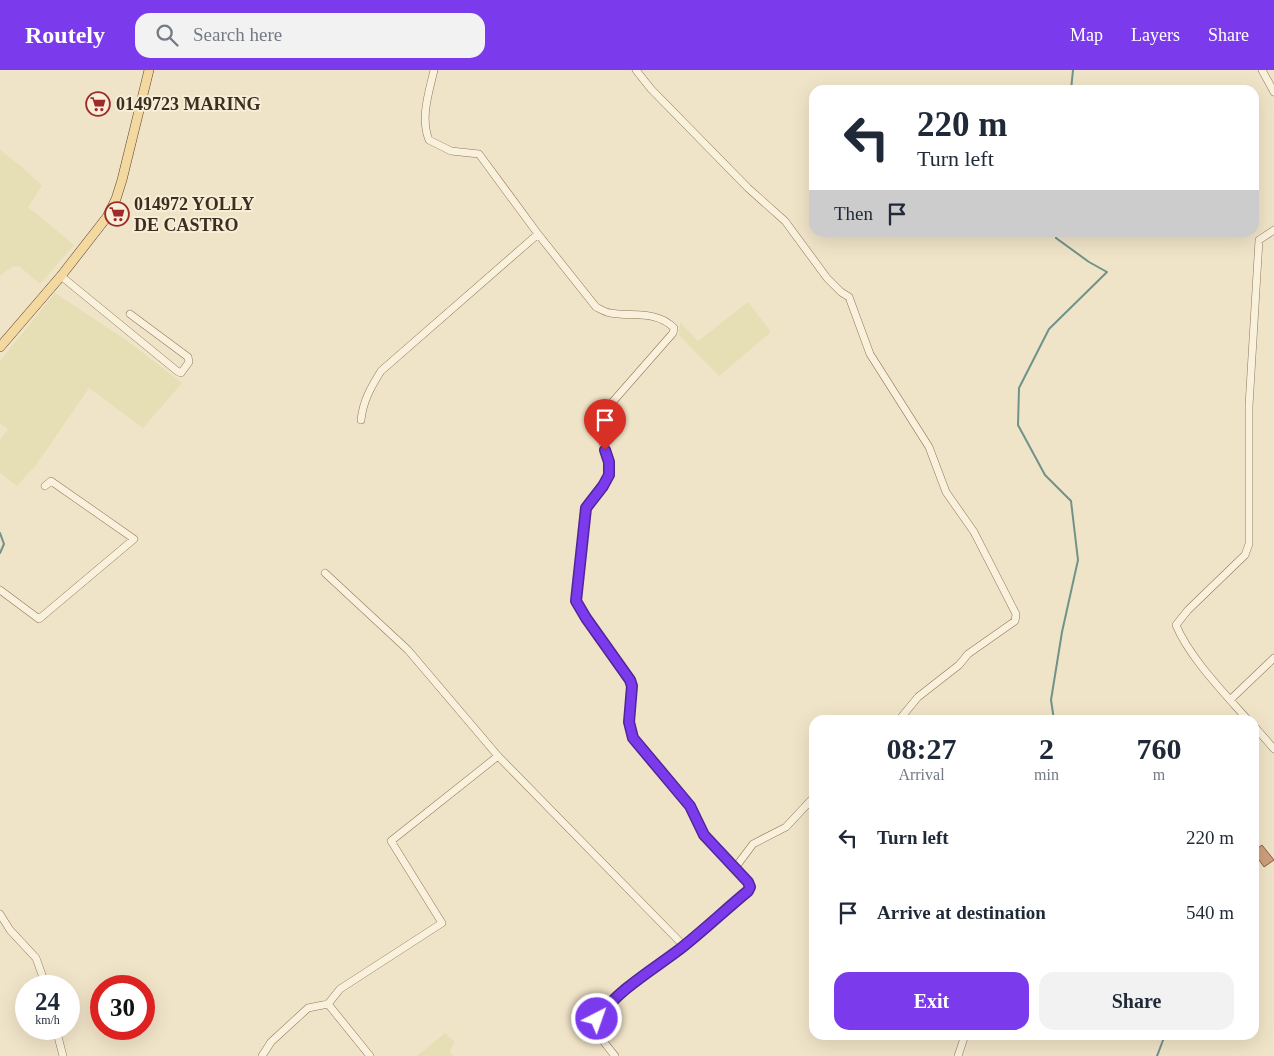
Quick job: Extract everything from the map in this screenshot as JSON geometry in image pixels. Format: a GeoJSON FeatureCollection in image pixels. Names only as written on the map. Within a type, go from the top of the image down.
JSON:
{"type":"FeatureCollection","features":[{"type":"Feature","properties":{"kind":"main road"},"geometry":{"type":"LineString","coordinates":[[0,347],[61,276],[107,217],[116,199],[149,70]]}},
{"type":"Feature","properties":{"kind":"street"},"geometry":{"type":"LineString","coordinates":[[434,70],[426,109],[425,129],[429,140],[451,151],[479,154],[538,234],[596,307],[608,313],[658,317],[666,320],[674,328],[673,333],[602,414],[598,424],[609,462],[609,475],[586,508],[576,601],[630,680],[632,686],[629,722],[633,738],[690,806],[704,835],[748,882],[749,889],[684,946],[627,987],[606,1007],[597,1019],[597,1030],[614,1056]]}},
{"type":"Feature","properties":{"kind":"street"},"geometry":{"type":"LineString","coordinates":[[636,70],[651,89],[748,188],[784,221],[827,278],[849,297],[870,354],[929,446],[946,492],[974,532],[1016,614],[1015,621],[968,654],[959,665],[918,696],[903,715]]}},
{"type":"Feature","properties":{"kind":"street"},"geometry":{"type":"LineString","coordinates":[[1262,70],[1274,92]]}},
{"type":"Feature","properties":{"kind":"street"},"geometry":{"type":"LineString","coordinates":[[1244,715],[1182,639],[1176,625],[1188,610],[1245,555],[1249,544],[1249,406],[1259,240],[1274,230]]}},
{"type":"Feature","properties":{"kind":"street"},"geometry":{"type":"LineString","coordinates":[[361,420],[363,405],[370,388],[381,371],[538,234]]}},
{"type":"Feature","properties":{"kind":"street"},"geometry":{"type":"LineString","coordinates":[[61,276],[177,371],[181,373],[184,371],[189,362],[188,357],[130,314]]}},
{"type":"Feature","properties":{"kind":"street"},"geometry":{"type":"LineString","coordinates":[[0,590],[39,620],[134,539],[51,481],[45,486]]}},
{"type":"Feature","properties":{"kind":"street"},"geometry":{"type":"LineString","coordinates":[[325,574],[408,650],[498,756],[684,946]]}},
{"type":"Feature","properties":{"kind":"street"},"geometry":{"type":"LineString","coordinates":[[1230,700],[1274,658]]}},
{"type":"Feature","properties":{"kind":"street"},"geometry":{"type":"LineString","coordinates":[[1259,732],[1274,749]]}},
{"type":"Feature","properties":{"kind":"street"},"geometry":{"type":"LineString","coordinates":[[262,1056],[271,1042],[308,1008],[328,1004],[340,989],[442,923],[392,841],[498,756]]}},
{"type":"Feature","properties":{"kind":"street"},"geometry":{"type":"LineString","coordinates":[[735,868],[753,844],[786,827],[809,802]]}},
{"type":"Feature","properties":{"kind":"street"},"geometry":{"type":"LineString","coordinates":[[0,914],[10,930],[36,958],[42,975]]}},
{"type":"Feature","properties":{"kind":"street"},"geometry":{"type":"LineString","coordinates":[[328,1004],[370,1056]]}},
{"type":"Feature","properties":{"kind":"street"},"geometry":{"type":"LineString","coordinates":[[59,1040],[63,1056]]}},
{"type":"Feature","properties":{"kind":"street"},"geometry":{"type":"LineString","coordinates":[[958,1056],[963,1040]]}},
{"type":"Feature","properties":{"kind":"shaded area"},"geometry":{"type":"Polygon","coordinates":[[[0,150],[42,186],[28,207],[74,245],[40,284],[19,266],[12,267],[0,276],[0,150]]]}},
{"type":"Feature","properties":{"kind":"shaded area"},"geometry":{"type":"Polygon","coordinates":[[[55,293],[129,342],[182,383],[143,428],[89,388],[36,465],[17,486],[0,473],[0,440],[8,429],[0,423],[0,361],[55,293]]]}},
{"type":"Feature","properties":{"kind":"shaded area"},"geometry":{"type":"Polygon","coordinates":[[[748,302],[771,332],[719,376],[679,335],[680,322],[698,341],[748,302]]]}},
{"type":"Feature","properties":{"kind":"shaded area"},"geometry":{"type":"Polygon","coordinates":[[[445,1033],[455,1042],[450,1051],[453,1056],[417,1056],[445,1033]]]}},
{"type":"Feature","properties":{"kind":"building"},"geometry":{"type":"Polygon","coordinates":[[[1262,845],[1274,860],[1264,867],[1259,860],[1259,847],[1262,845]]]}},
{"type":"Feature","properties":{"kind":"waterway"},"geometry":{"type":"LineString","coordinates":[[1072,85],[1073,70]]}},
{"type":"Feature","properties":{"kind":"waterway"},"geometry":{"type":"LineString","coordinates":[[1053,715],[1051,700],[1062,632],[1078,560],[1071,501],[1045,475],[1018,425],[1019,388],[1049,329],[1107,272],[1089,262],[1056,237]]}},
{"type":"Feature","properties":{"kind":"waterway"},"geometry":{"type":"LineString","coordinates":[[0,533],[4,544],[0,553]]}},
{"type":"Feature","properties":{"kind":"waterway"},"geometry":{"type":"LineString","coordinates":[[1157,1056],[1163,1040]]}},
{"type":"Feature","properties":{"kind":"place","name":"0149723 MARING"},"geometry":{"type":"Point","coordinates":[98,104]}},
{"type":"Feature","properties":{"kind":"place","name":"014972 YOLLY DE CASTRO"},"geometry":{"type":"Point","coordinates":[117,214]}},
{"type":"Feature","properties":{"kind":"route"},"geometry":{"type":"LineString","coordinates":[[597,1019],[606,1007],[627,987],[647,975],[684,946],[748,891],[750,887],[748,882],[704,835],[690,806],[633,738],[629,722],[632,686],[630,680],[576,601],[586,508],[609,475],[609,462],[605,450]]}}]}
